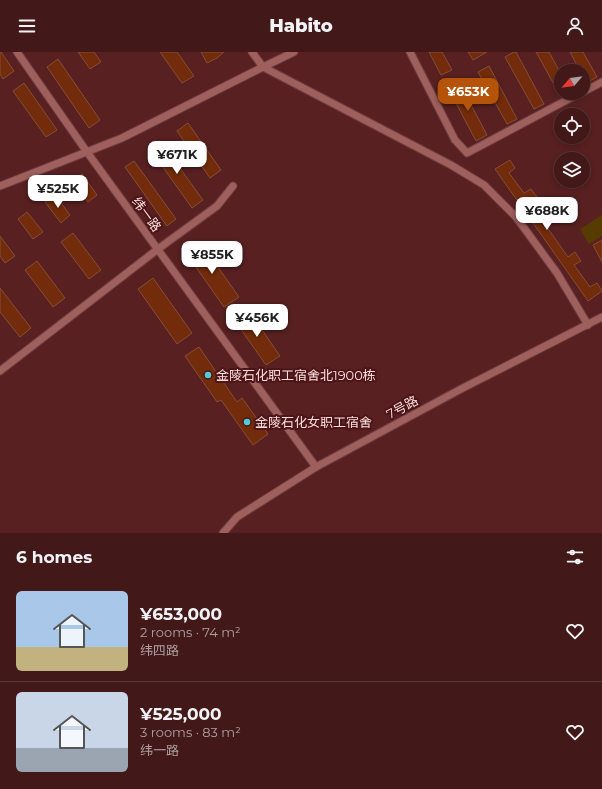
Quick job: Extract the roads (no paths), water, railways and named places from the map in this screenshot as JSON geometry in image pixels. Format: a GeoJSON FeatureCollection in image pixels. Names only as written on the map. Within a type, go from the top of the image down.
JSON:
{"type":"FeatureCollection","features":[{"type":"Feature","properties":{"kind":"street","name":"纬一路"},"geometry":{"type":"LineString","coordinates":[[18,52],[87,152],[316,467]]}},
{"type":"Feature","properties":{"kind":"street"},"geometry":{"type":"LineString","coordinates":[[252,52],[263,67],[451,165],[484,185],[516,217],[557,273],[588,324]]}},
{"type":"Feature","properties":{"kind":"street"},"geometry":{"type":"LineString","coordinates":[[0,186],[122,138],[294,52]]}},
{"type":"Feature","properties":{"kind":"street"},"geometry":{"type":"LineString","coordinates":[[410,52],[455,140],[467,152],[567,100]]}},
{"type":"Feature","properties":{"kind":"street"},"geometry":{"type":"LineString","coordinates":[[590,88],[602,82]]}},
{"type":"Feature","properties":{"kind":"street"},"geometry":{"type":"LineString","coordinates":[[0,371],[158,249],[217,206],[232,186]]}},
{"type":"Feature","properties":{"kind":"street","name":"7号路"},"geometry":{"type":"LineString","coordinates":[[223,533],[237,517],[316,467],[461,389],[602,317]]}},
{"type":"Feature","properties":{"kind":"place","name":"金陵石化职工宿舍北1900栋"},"geometry":{"type":"Point","coordinates":[208,375]}},
{"type":"Feature","properties":{"kind":"place","name":"金陵石化女职工宿舍"},"geometry":{"type":"Point","coordinates":[247,422]}}]}
